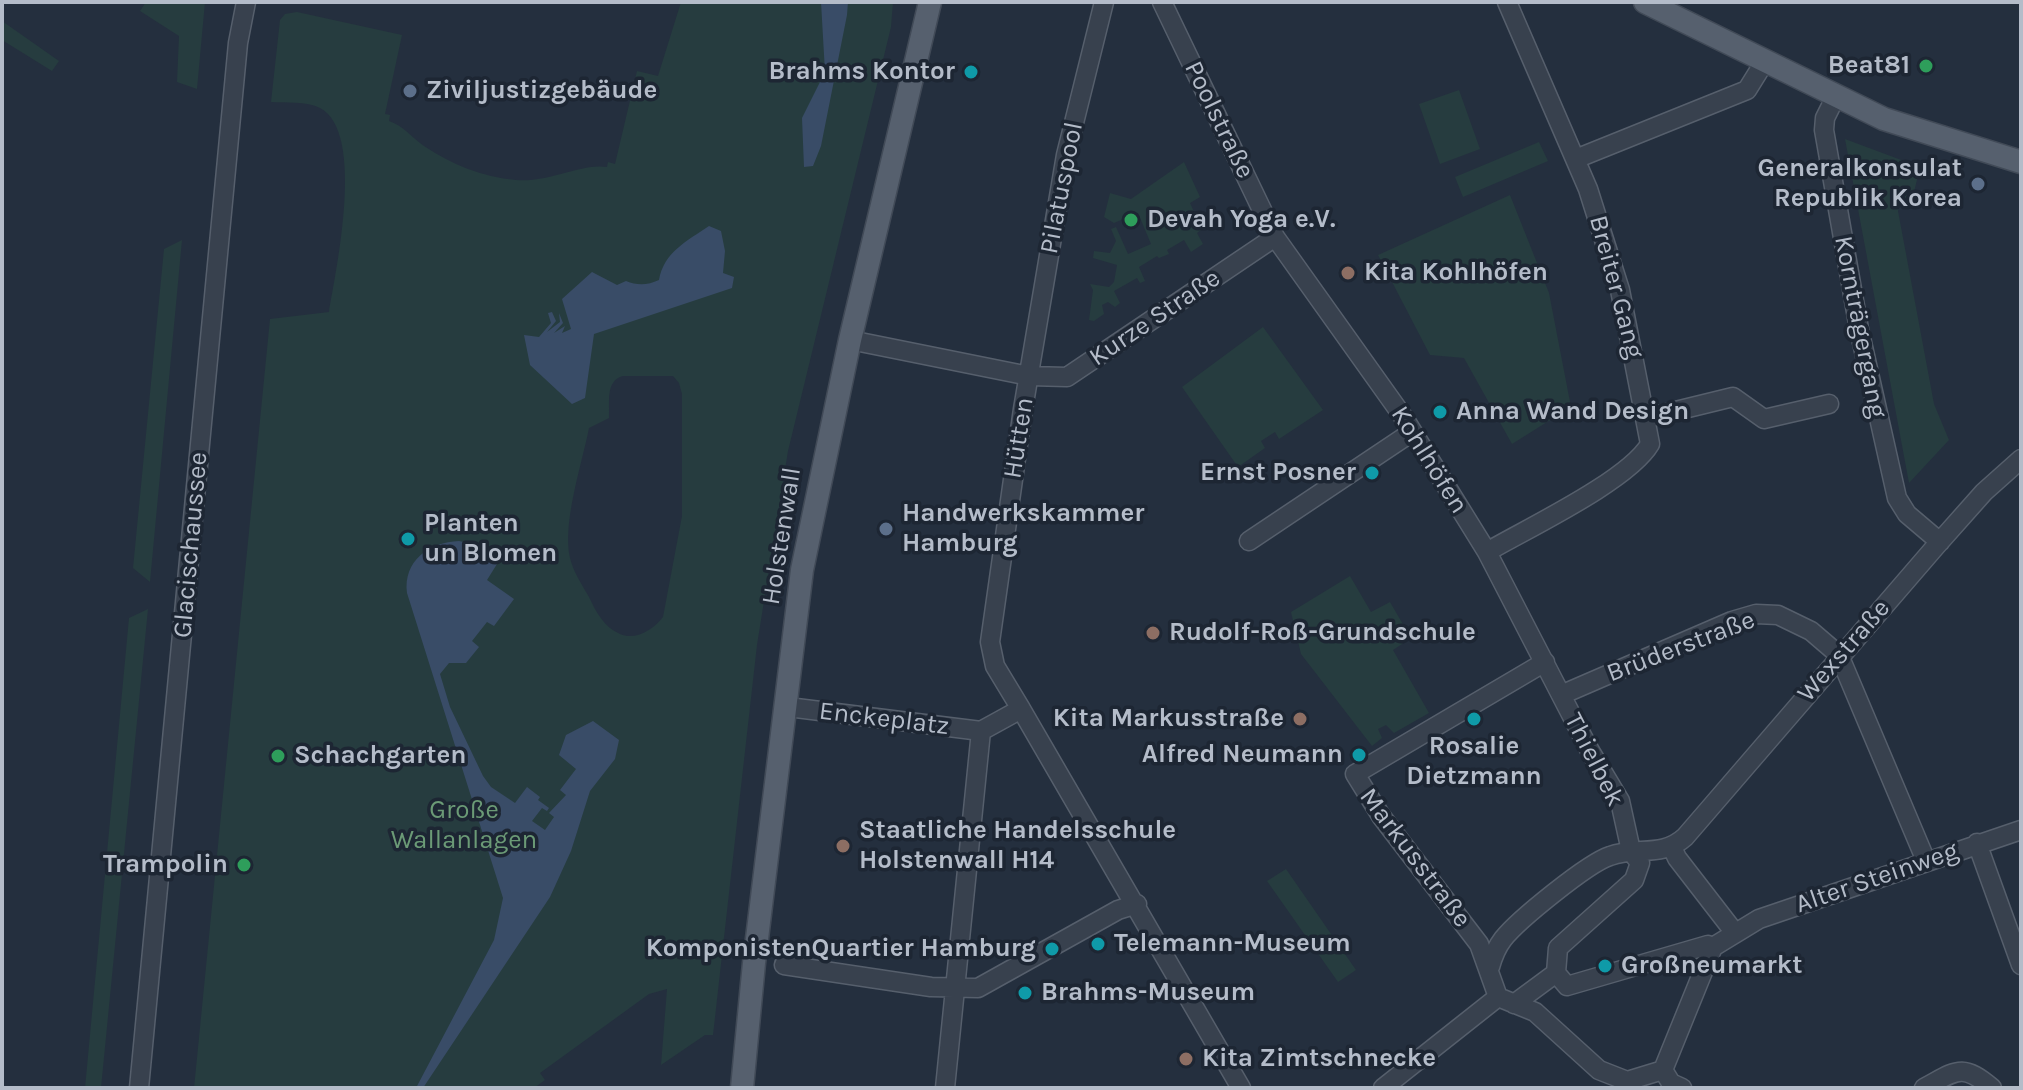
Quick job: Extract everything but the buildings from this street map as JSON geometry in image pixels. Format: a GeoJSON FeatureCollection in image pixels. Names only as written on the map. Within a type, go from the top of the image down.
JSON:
{"type":"FeatureCollection","features":[{"type":"Feature","properties":{"kind":"main road","name":"Holstenwall"},"geometry":{"type":"LineString","coordinates":[[742,1088],[754,963],[788,707],[802,570],[850,340],[930,2]]}},
{"type":"Feature","properties":{"kind":"main road"},"geometry":{"type":"LineString","coordinates":[[1645,2],[1912,130],[2021,162]]}},
{"type":"Feature","properties":{"kind":"street","name":"Glacischaussee"},"geometry":{"type":"LineString","coordinates":[[139,1088],[238,43],[246,2]]}},
{"type":"Feature","properties":{"kind":"street","name":"Pilatuspool"},"geometry":{"type":"LineString","coordinates":[[1029,376],[1066,155],[1104,2]]}},
{"type":"Feature","properties":{"kind":"street","name":"Poolstraße"},"geometry":{"type":"LineString","coordinates":[[1162,2],[1275,237]]}},
{"type":"Feature","properties":{"kind":"street","name":"Breiter Gang"},"geometry":{"type":"LineString","coordinates":[[1487,552],[1641,458],[1650,444],[1620,290],[1578,158],[1507,2]]}},
{"type":"Feature","properties":{"kind":"street"},"geometry":{"type":"LineString","coordinates":[[1578,158],[1747,90],[1765,61]]}},
{"type":"Feature","properties":{"kind":"street","name":"Kornträgergang"},"geometry":{"type":"LineString","coordinates":[[1836,96],[1825,118],[1824,130],[1847,267],[1897,498],[1907,514],[1940,542]]}},
{"type":"Feature","properties":{"kind":"street","name":"Kurze Straße"},"geometry":{"type":"LineString","coordinates":[[850,340],[1029,376],[1067,377],[1275,237]]}},
{"type":"Feature","properties":{"kind":"street","name":"Kohlhöfen"},"geometry":{"type":"LineString","coordinates":[[1275,237],[1412,432],[1487,552],[1561,695]]}},
{"type":"Feature","properties":{"kind":"street","name":"Hütten"},"geometry":{"type":"LineString","coordinates":[[1029,376],[990,642],[995,666],[1137,904],[1241,1088]]}},
{"type":"Feature","properties":{"kind":"street"},"geometry":{"type":"LineString","coordinates":[[1647,418],[1733,397],[1764,419],[1829,404]]}},
{"type":"Feature","properties":{"kind":"street"},"geometry":{"type":"LineString","coordinates":[[1249,541],[1412,432]]}},
{"type":"Feature","properties":{"kind":"street","name":"Wexstraße"},"geometry":{"type":"LineString","coordinates":[[1672,847],[1685,837],[1839,655],[1984,492],[2021,459]]}},
{"type":"Feature","properties":{"kind":"street","name":"Brüderstraße"},"geometry":{"type":"LineString","coordinates":[[1561,695],[1756,614],[1778,615],[1811,631],[1839,655]]}},
{"type":"Feature","properties":{"kind":"street"},"geometry":{"type":"LineString","coordinates":[[1839,655],[1926,861]]}},
{"type":"Feature","properties":{"kind":"street","name":"Markusstraße"},"geometry":{"type":"LineString","coordinates":[[1490,967],[1479,944],[1381,816],[1355,774],[1545,662]]}},
{"type":"Feature","properties":{"kind":"street","name":"Thielbek"},"geometry":{"type":"LineString","coordinates":[[1561,695],[1620,801],[1623,827],[1631,851]]}},
{"type":"Feature","properties":{"kind":"street","name":"Enckeplatz"},"geometry":{"type":"LineString","coordinates":[[788,707],[981,731]]}},
{"type":"Feature","properties":{"kind":"street"},"geometry":{"type":"LineString","coordinates":[[945,1088],[981,731],[1021,709]]}},
{"type":"Feature","properties":{"kind":"street","name":"Alter Steinweg"},"geometry":{"type":"LineString","coordinates":[[1735,933],[1759,919],[2021,830]]}},
{"type":"Feature","properties":{"kind":"street"},"geometry":{"type":"LineString","coordinates":[[1977,843],[2021,965]]}},
{"type":"Feature","properties":{"kind":"street"},"geometry":{"type":"LineString","coordinates":[[1672,847],[1677,858],[1735,933],[1713,947],[1663,1070],[1627,1081],[1599,1070],[1535,1012],[1506,1001],[1490,967],[1500,942],[1594,864],[1631,851],[1655,852],[1672,847]]}},
{"type":"Feature","properties":{"kind":"street"},"geometry":{"type":"LineString","coordinates":[[1631,851],[1640,863],[1634,880],[1558,948],[1556,973],[1567,986],[1708,945],[1713,947]]}},
{"type":"Feature","properties":{"kind":"street"},"geometry":{"type":"LineString","coordinates":[[784,965],[955,989],[978,988],[1118,910],[1137,904]]}},
{"type":"Feature","properties":{"kind":"street"},"geometry":{"type":"LineString","coordinates":[[1383,1088],[1506,1001],[1556,973]]}},
{"type":"Feature","properties":{"kind":"street"},"geometry":{"type":"LineString","coordinates":[[1663,1070],[1671,1083],[1682,1088]]}},
{"type":"Feature","properties":{"kind":"street"},"geometry":{"type":"LineString","coordinates":[[1924,1088],[1961,1070],[1973,1072],[1992,1088]]}},
{"type":"Feature","properties":{"kind":"green space"},"geometry":{"type":"Polygon","coordinates":[[[146,2],[205,2],[197,89],[177,82],[179,36],[140,11],[146,2]]]}},
{"type":"Feature","properties":{"kind":"green space","name":"Planten un Blomen"},"geometry":{"type":"Polygon","coordinates":[[[681,2],[893,2],[891,27],[788,451],[757,645],[713,1035],[705,1035],[661,1065],[667,989],[649,994],[540,1073],[545,1080],[534,1088],[194,1088],[270,319],[329,312],[344,203],[342,144],[334,122],[315,106],[271,102],[280,20],[285,14],[297,12],[402,35],[385,114],[390,115],[389,121],[424,146],[467,169],[516,180],[540,179],[586,168],[607,167],[608,162],[615,164],[637,71],[658,76],[681,2]],[[623,376],[613,382],[609,418],[589,428],[574,493],[568,544],[573,568],[601,618],[614,631],[626,636],[644,633],[663,617],[682,516],[682,394],[673,376],[623,376]]]}},
{"type":"Feature","properties":{"kind":"green space"},"geometry":{"type":"Polygon","coordinates":[[[2,21],[59,61],[52,71],[2,40],[2,21]]]}},
{"type":"Feature","properties":{"kind":"green space"},"geometry":{"type":"Polygon","coordinates":[[[1459,90],[1480,149],[1440,164],[1419,104],[1459,90]]]}},
{"type":"Feature","properties":{"kind":"green space"},"geometry":{"type":"Polygon","coordinates":[[[1845,139],[1920,167],[1910,209],[1899,206],[1898,211],[1934,404],[1949,440],[1909,483],[1845,139]]]}},
{"type":"Feature","properties":{"kind":"green space"},"geometry":{"type":"Polygon","coordinates":[[[1539,142],[1548,161],[1463,197],[1455,177],[1539,142]]]}},
{"type":"Feature","properties":{"kind":"green space"},"geometry":{"type":"Polygon","coordinates":[[[1184,162],[1200,197],[1190,203],[1202,229],[1197,233],[1203,244],[1191,252],[1184,240],[1167,250],[1169,254],[1157,256],[1139,267],[1145,281],[1140,283],[1137,278],[1114,291],[1120,303],[1115,307],[1108,302],[1102,305],[1104,314],[1094,321],[1089,320],[1093,290],[1090,284],[1109,287],[1114,282],[1117,265],[1093,258],[1094,251],[1110,253],[1116,241],[1111,229],[1116,227],[1128,254],[1151,244],[1138,213],[1114,223],[1104,217],[1110,193],[1131,199],[1184,162]]]}},
{"type":"Feature","properties":{"kind":"green space"},"geometry":{"type":"Polygon","coordinates":[[[1510,195],[1549,293],[1571,407],[1512,444],[1464,358],[1430,355],[1378,255],[1510,195]]]}},
{"type":"Feature","properties":{"kind":"green space"},"geometry":{"type":"Polygon","coordinates":[[[182,240],[150,582],[133,568],[164,249],[182,240]]]}},
{"type":"Feature","properties":{"kind":"green space"},"geometry":{"type":"Polygon","coordinates":[[[1263,327],[1323,410],[1279,439],[1275,432],[1261,441],[1265,448],[1238,467],[1182,387],[1263,327]]]}},
{"type":"Feature","properties":{"kind":"green space"},"geometry":{"type":"Polygon","coordinates":[[[1350,576],[1371,612],[1390,602],[1411,638],[1393,650],[1429,713],[1394,733],[1386,725],[1378,729],[1382,738],[1372,746],[1301,654],[1291,612],[1350,576]]]}},
{"type":"Feature","properties":{"kind":"green space"},"geometry":{"type":"Polygon","coordinates":[[[148,609],[101,1088],[85,1088],[129,618],[148,609]]]}},
{"type":"Feature","properties":{"kind":"green space"},"geometry":{"type":"Polygon","coordinates":[[[1286,869],[1356,970],[1338,982],[1267,881],[1286,869]]]}},
{"type":"Feature","properties":{"kind":"water"},"geometry":{"type":"Polygon","coordinates":[[[821,2],[848,2],[847,15],[821,146],[813,166],[804,167],[802,118],[825,72],[821,2]]]}},
{"type":"Feature","properties":{"kind":"water"},"geometry":{"type":"Polygon","coordinates":[[[709,226],[721,231],[725,251],[723,273],[734,277],[732,288],[594,334],[585,398],[572,404],[530,365],[524,335],[539,337],[551,323],[548,313],[552,312],[556,321],[547,332],[560,322],[559,313],[563,323],[554,333],[565,326],[562,333],[571,329],[562,299],[592,272],[617,285],[626,281],[639,284],[655,282],[659,280],[671,255],[709,226]]]}},
{"type":"Feature","properties":{"kind":"water"},"geometry":{"type":"Polygon","coordinates":[[[459,541],[472,544],[497,564],[487,580],[514,599],[494,626],[487,622],[472,641],[479,647],[466,663],[449,663],[440,674],[450,707],[491,787],[515,803],[527,787],[540,797],[538,800],[549,808],[547,811],[542,808],[532,821],[545,830],[554,817],[549,813],[566,795],[560,790],[576,769],[559,755],[566,735],[593,721],[619,740],[615,759],[590,791],[571,851],[550,897],[423,1088],[416,1088],[494,940],[503,898],[407,593],[409,572],[420,555],[438,545],[459,541]]]}},
{"type":"Feature","properties":{"kind":"place","name":"Beat81"},"geometry":{"type":"Point","coordinates":[1926,66]}},
{"type":"Feature","properties":{"kind":"place","name":"Brahms Kontor"},"geometry":{"type":"Point","coordinates":[971,72]}},
{"type":"Feature","properties":{"kind":"place","name":"Ziviljustizgebäude"},"geometry":{"type":"Point","coordinates":[410,91]}},
{"type":"Feature","properties":{"kind":"place","name":"Generalkonsulat Republik Korea"},"geometry":{"type":"Point","coordinates":[1978,184]}},
{"type":"Feature","properties":{"kind":"place","name":"Devah Yoga e.V."},"geometry":{"type":"Point","coordinates":[1131,220]}},
{"type":"Feature","properties":{"kind":"place","name":"Kita Kohlhöfen"},"geometry":{"type":"Point","coordinates":[1348,273]}},
{"type":"Feature","properties":{"kind":"place","name":"Anna Wand Design"},"geometry":{"type":"Point","coordinates":[1440,412]}},
{"type":"Feature","properties":{"kind":"place","name":"Ernst Posner"},"geometry":{"type":"Point","coordinates":[1372,473]}},
{"type":"Feature","properties":{"kind":"place","name":"Handwerkskammer Hamburg"},"geometry":{"type":"Point","coordinates":[886,529]}},
{"type":"Feature","properties":{"kind":"place","name":"Planten un Blomen"},"geometry":{"type":"Point","coordinates":[408,539]}},
{"type":"Feature","properties":{"kind":"place","name":"Rudolf-Roß-Grundschule"},"geometry":{"type":"Point","coordinates":[1153,633]}},
{"type":"Feature","properties":{"kind":"place","name":"Kita Markusstraße"},"geometry":{"type":"Point","coordinates":[1300,719]}},
{"type":"Feature","properties":{"kind":"place","name":"Rosalie Dietzmann"},"geometry":{"type":"Point","coordinates":[1474,719]}},
{"type":"Feature","properties":{"kind":"place","name":"Alfred Neumann"},"geometry":{"type":"Point","coordinates":[1359,755]}},
{"type":"Feature","properties":{"kind":"place","name":"Schachgarten"},"geometry":{"type":"Point","coordinates":[278,756]}},
{"type":"Feature","properties":{"kind":"place","name":"Staatliche Handelsschule Holstenwall H14"},"geometry":{"type":"Point","coordinates":[843,846]}},
{"type":"Feature","properties":{"kind":"place","name":"Trampolin"},"geometry":{"type":"Point","coordinates":[244,865]}},
{"type":"Feature","properties":{"kind":"place","name":"Telemann-Museum"},"geometry":{"type":"Point","coordinates":[1098,944]}},
{"type":"Feature","properties":{"kind":"place","name":"KomponistenQuartier Hamburg"},"geometry":{"type":"Point","coordinates":[1052,949]}},
{"type":"Feature","properties":{"kind":"place","name":"Großneumarkt"},"geometry":{"type":"Point","coordinates":[1605,966]}},
{"type":"Feature","properties":{"kind":"place","name":"Brahms-Museum"},"geometry":{"type":"Point","coordinates":[1025,993]}},
{"type":"Feature","properties":{"kind":"place","name":"Kita Zimtschnecke"},"geometry":{"type":"Point","coordinates":[1186,1059]}},
{"type":"Feature","properties":{"kind":"park label","name":"Große Wallanlagen"},"geometry":{"type":"Point","coordinates":[464,826]}}]}
